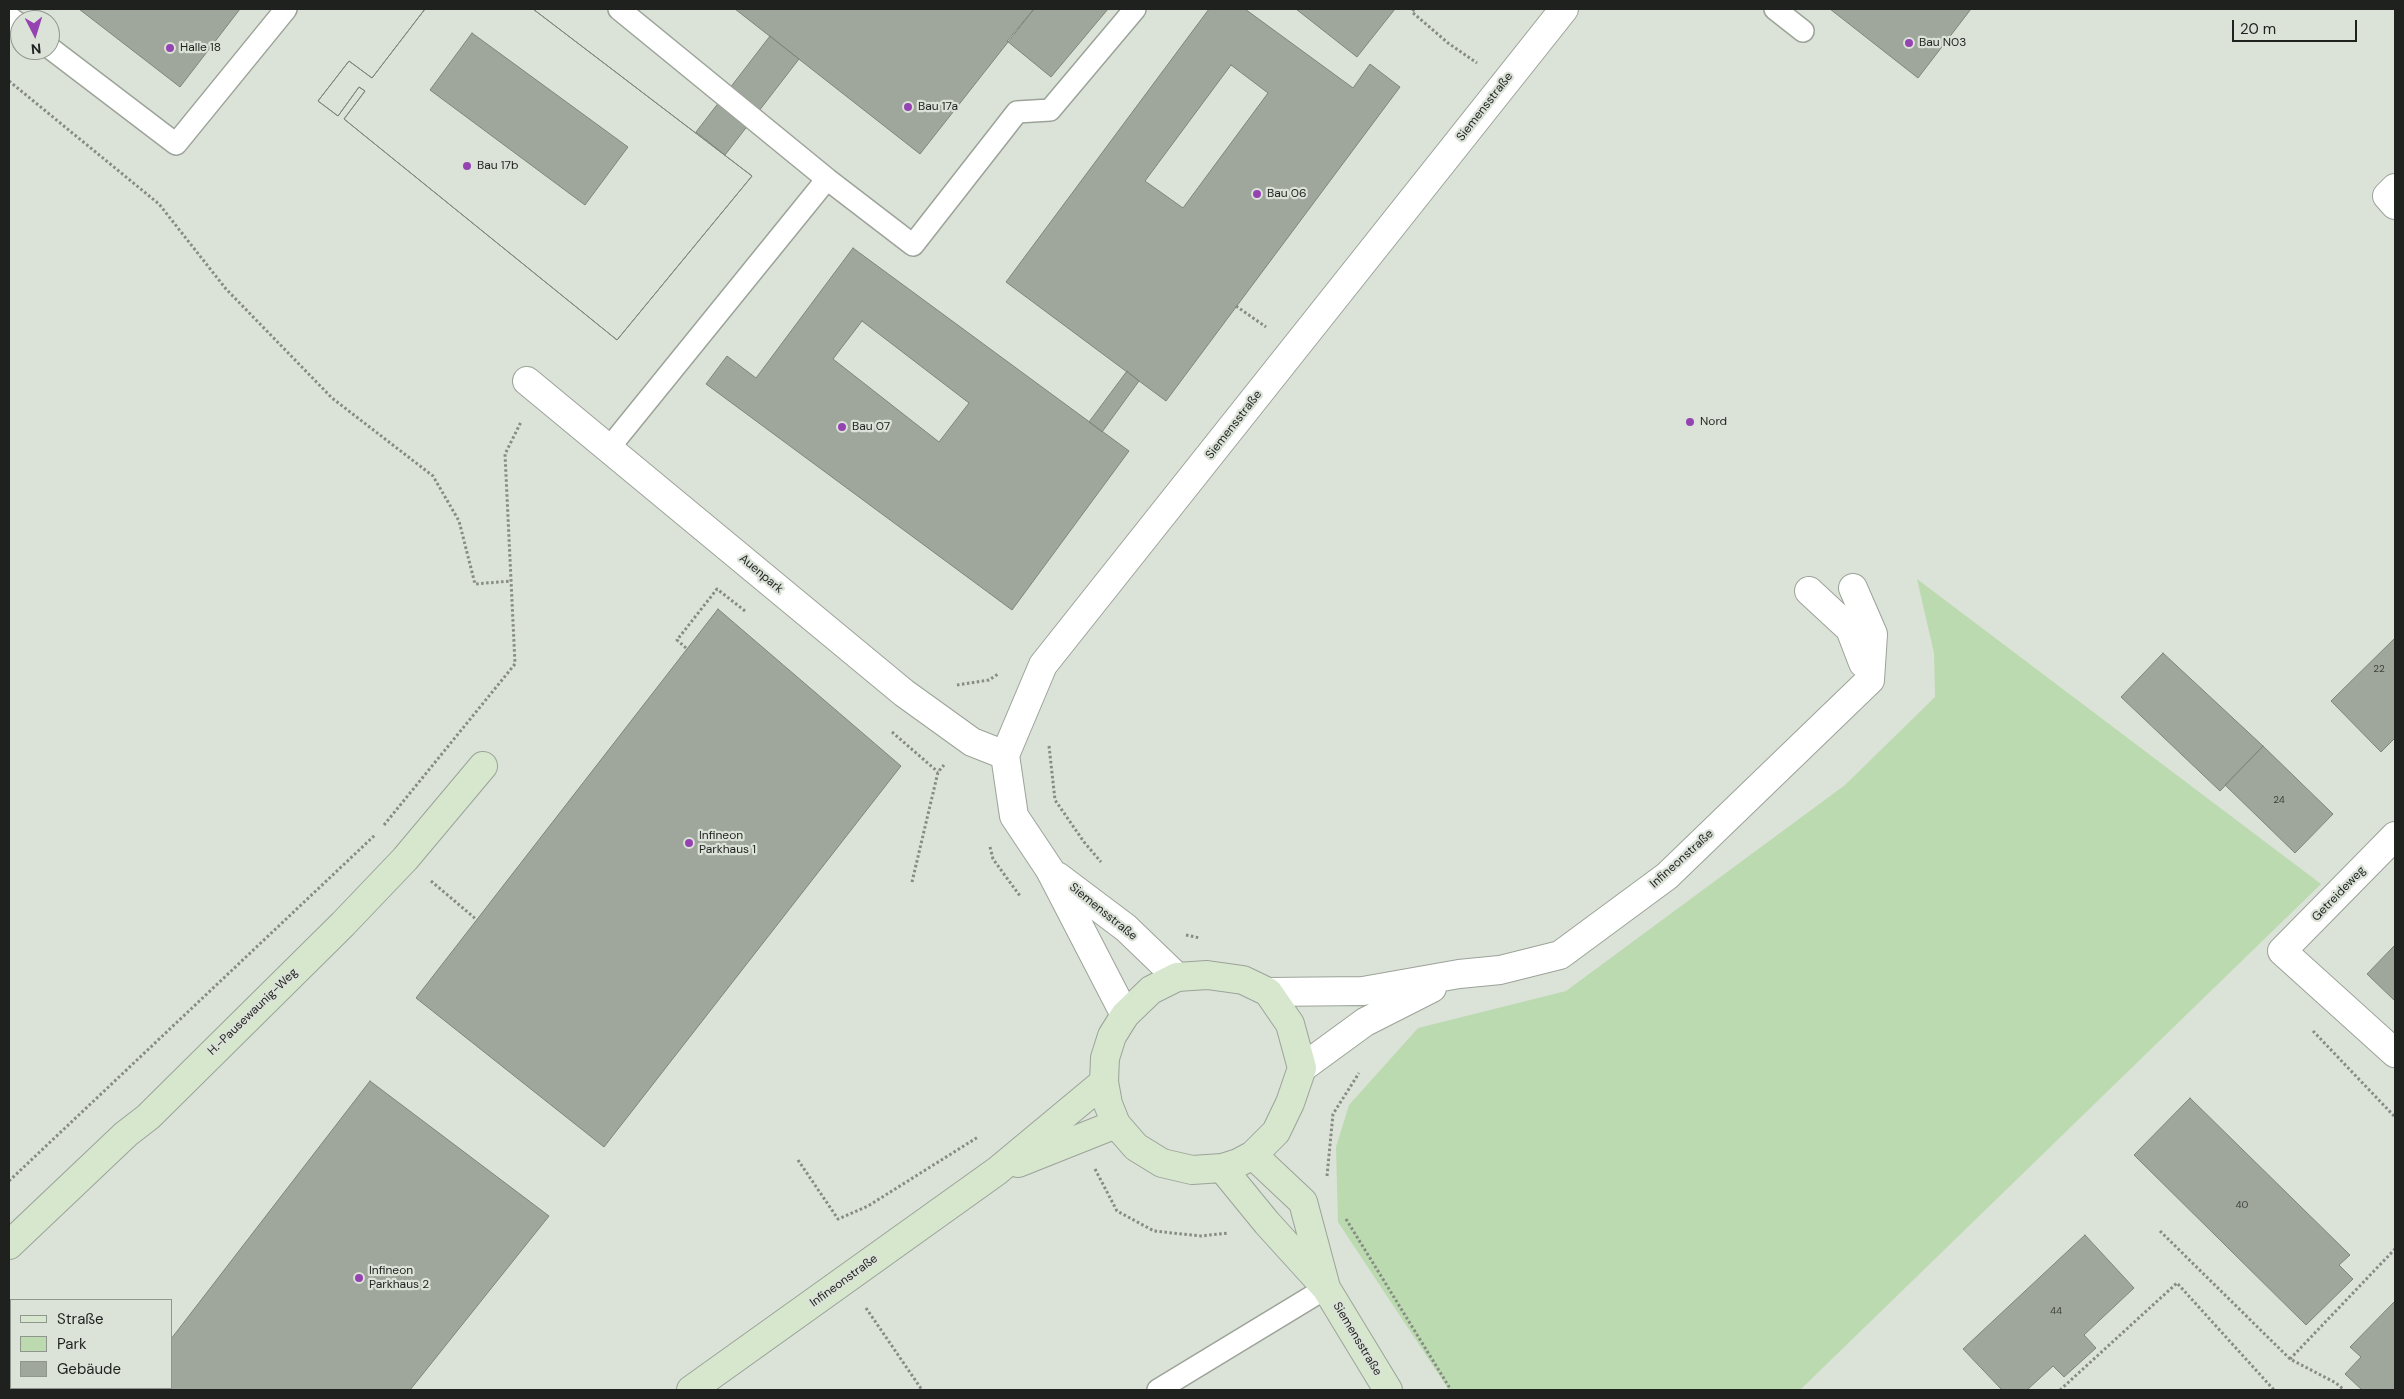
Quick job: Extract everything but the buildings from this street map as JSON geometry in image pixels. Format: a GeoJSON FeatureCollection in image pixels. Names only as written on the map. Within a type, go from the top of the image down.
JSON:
{"type":"FeatureCollection","features":[{"type":"Feature","properties":{"kind":"street","name":"Siemensstraße"},"geometry":{"type":"LineString","coordinates":[[1125,1015],[1050,870],[1014,816],[1005,755],[1043,665],[1564,9]]}},
{"type":"Feature","properties":{"kind":"street","name":"Auenpark"},"geometry":{"type":"LineString","coordinates":[[534,386],[904,693],[972,742],[1005,755]]}},
{"type":"Feature","properties":{"kind":"street"},"geometry":{"type":"LineString","coordinates":[[1853,588],[1872,634],[1870,680]]}},
{"type":"Feature","properties":{"kind":"street"},"geometry":{"type":"LineString","coordinates":[[1809,591],[1850,629],[1870,680]]}},
{"type":"Feature","properties":{"kind":"street","name":"Infineonstraße"},"geometry":{"type":"LineString","coordinates":[[1268,992],[1363,992],[1459,974],[1500,970],[1560,956],[1667,876],[1870,680]]}},
{"type":"Feature","properties":{"kind":"street","name":"H.-Pausewaunig-Weg"},"geometry":{"type":"LineString","coordinates":[[9,1245],[126,1134],[148,1116],[343,924],[405,859],[483,766]]}},
{"type":"Feature","properties":{"kind":"street","name":"Getreideweg"},"geometry":{"type":"LineString","coordinates":[[2395,836],[2282,951],[2395,1053]]}},
{"type":"Feature","properties":{"kind":"street","name":"Siemensstraße"},"geometry":{"type":"LineString","coordinates":[[1050,870],[1126,928],[1177,977]]}},
{"type":"Feature","properties":{"kind":"street"},"geometry":{"type":"LineString","coordinates":[[1207,974],[1243,980],[1268,992],[1290,1024],[1302,1068],[1290,1103],[1276,1132],[1253,1155],[1238,1163],[1222,1168],[1192,1170],[1162,1163],[1136,1148],[1116,1124],[1108,1104],[1104,1082],[1105,1058],[1112,1036],[1125,1015],[1151,990],[1177,977],[1207,974]]}},
{"type":"Feature","properties":{"kind":"street","name":"Infineonstraße"},"geometry":{"type":"LineString","coordinates":[[1302,1068],[1366,1022],[1459,974]]}},
{"type":"Feature","properties":{"kind":"street","name":"Infineonstraße"},"geometry":{"type":"LineString","coordinates":[[691,1390],[997,1171],[1104,1082]]}},
{"type":"Feature","properties":{"kind":"street","name":"Infineonstraße"},"geometry":{"type":"LineString","coordinates":[[997,1171],[1116,1124]]}},
{"type":"Feature","properties":{"kind":"street","name":"Siemensstraße"},"geometry":{"type":"LineString","coordinates":[[1253,1155],[1303,1202],[1326,1288]]}},
{"type":"Feature","properties":{"kind":"street","name":"Siemensstraße"},"geometry":{"type":"LineString","coordinates":[[1222,1168],[1267,1224],[1326,1288],[1388,1390]]}},
{"type":"Feature","properties":{"kind":"lane"},"geometry":{"type":"LineString","coordinates":[[60,56],[176,144],[286,9]]}},
{"type":"Feature","properties":{"kind":"lane"},"geometry":{"type":"LineString","coordinates":[[619,9],[827,178],[913,245],[1017,112],[1050,110],[1135,9]]}},
{"type":"Feature","properties":{"kind":"lane"},"geometry":{"type":"LineString","coordinates":[[1775,9],[1802,31]]}},
{"type":"Feature","properties":{"kind":"lane"},"geometry":{"type":"LineString","coordinates":[[609,448],[827,178]]}},
{"type":"Feature","properties":{"kind":"lane"},"geometry":{"type":"LineString","coordinates":[[1158,1390],[1326,1288]]}},
{"type":"Feature","properties":{"kind":"path"},"geometry":{"type":"LineString","coordinates":[[1414,9],[1412,12],[1448,43]]}},
{"type":"Feature","properties":{"kind":"path"},"geometry":{"type":"LineString","coordinates":[[9,81],[159,204],[226,289],[332,398],[434,476],[459,521],[475,584],[511,580]]}},
{"type":"Feature","properties":{"kind":"path"},"geometry":{"type":"LineString","coordinates":[[1236,306],[1267,328]]}},
{"type":"Feature","properties":{"kind":"path"},"geometry":{"type":"LineString","coordinates":[[382,826],[514,664],[505,454],[524,417],[534,386]]}},
{"type":"Feature","properties":{"kind":"path"},"geometry":{"type":"LineString","coordinates":[[686,648],[677,640],[717,589],[747,613]]}},
{"type":"Feature","properties":{"kind":"path"},"geometry":{"type":"LineString","coordinates":[[889,729],[938,772]]}},
{"type":"Feature","properties":{"kind":"path"},"geometry":{"type":"LineString","coordinates":[[1049,745],[1055,800],[1084,842],[1108,869]]}},
{"type":"Feature","properties":{"kind":"path"},"geometry":{"type":"LineString","coordinates":[[912,882],[938,772],[948,760]]}},
{"type":"Feature","properties":{"kind":"path"},"geometry":{"type":"LineString","coordinates":[[9,1181],[376,834]]}},
{"type":"Feature","properties":{"kind":"path"},"geometry":{"type":"LineString","coordinates":[[988,841],[993,859],[1022,899]]}},
{"type":"Feature","properties":{"kind":"path"},"geometry":{"type":"LineString","coordinates":[[1180,931],[1204,939]]}},
{"type":"Feature","properties":{"kind":"path"},"geometry":{"type":"LineString","coordinates":[[1327,1177],[1333,1114],[1363,1066]]}},
{"type":"Feature","properties":{"kind":"path"},"geometry":{"type":"LineString","coordinates":[[798,1160],[838,1219],[868,1206],[984,1133]]}},
{"type":"Feature","properties":{"kind":"path"},"geometry":{"type":"LineString","coordinates":[[1094,1168],[1117,1211],[1154,1231],[1201,1236],[1236,1232]]}},
{"type":"Feature","properties":{"kind":"path"},"geometry":{"type":"LineString","coordinates":[[1342,1212],[1451,1390]]}},
{"type":"Feature","properties":{"kind":"path"},"geometry":{"type":"LineString","coordinates":[[2160,1231],[2290,1359],[2344,1390]]}},
{"type":"Feature","properties":{"kind":"path"},"geometry":{"type":"LineString","coordinates":[[2290,1359],[2395,1249]]}},
{"type":"Feature","properties":{"kind":"path"},"geometry":{"type":"LineString","coordinates":[[846,1280],[922,1390]]}},
{"type":"Feature","properties":{"kind":"path"},"geometry":{"type":"LineString","coordinates":[[2060,1390],[2177,1283],[2274,1390]]}},
{"type":"Feature","properties":{"kind":"green space"},"geometry":{"type":"Polygon","coordinates":[[[1917,579],[2321,884],[1800,1390],[1449,1390],[1338,1222],[1336,1147],[1349,1105],[1418,1028],[1566,991],[1845,785],[1935,697],[1934,653],[1917,579]]]}},
{"type":"Feature","properties":{"kind":"place","name":"Bau N03"},"geometry":{"type":"Point","coordinates":[1909,43]}},
{"type":"Feature","properties":{"kind":"place","name":"Halle 18"},"geometry":{"type":"Point","coordinates":[170,48]}},
{"type":"Feature","properties":{"kind":"place","name":"Bau 17a"},"geometry":{"type":"Point","coordinates":[908,107]}},
{"type":"Feature","properties":{"kind":"place","name":"Bau 17b"},"geometry":{"type":"Point","coordinates":[467,166]}},
{"type":"Feature","properties":{"kind":"place","name":"Bau 06"},"geometry":{"type":"Point","coordinates":[1257,194]}},
{"type":"Feature","properties":{"kind":"place","name":"Nord"},"geometry":{"type":"Point","coordinates":[1690,422]}},
{"type":"Feature","properties":{"kind":"place","name":"Bau 07"},"geometry":{"type":"Point","coordinates":[842,427]}},
{"type":"Feature","properties":{"kind":"place","name":"Infineon Parkhaus 1"},"geometry":{"type":"Point","coordinates":[689,843]}},
{"type":"Feature","properties":{"kind":"place","name":"Infineon Parkhaus 2"},"geometry":{"type":"Point","coordinates":[359,1278]}}]}
